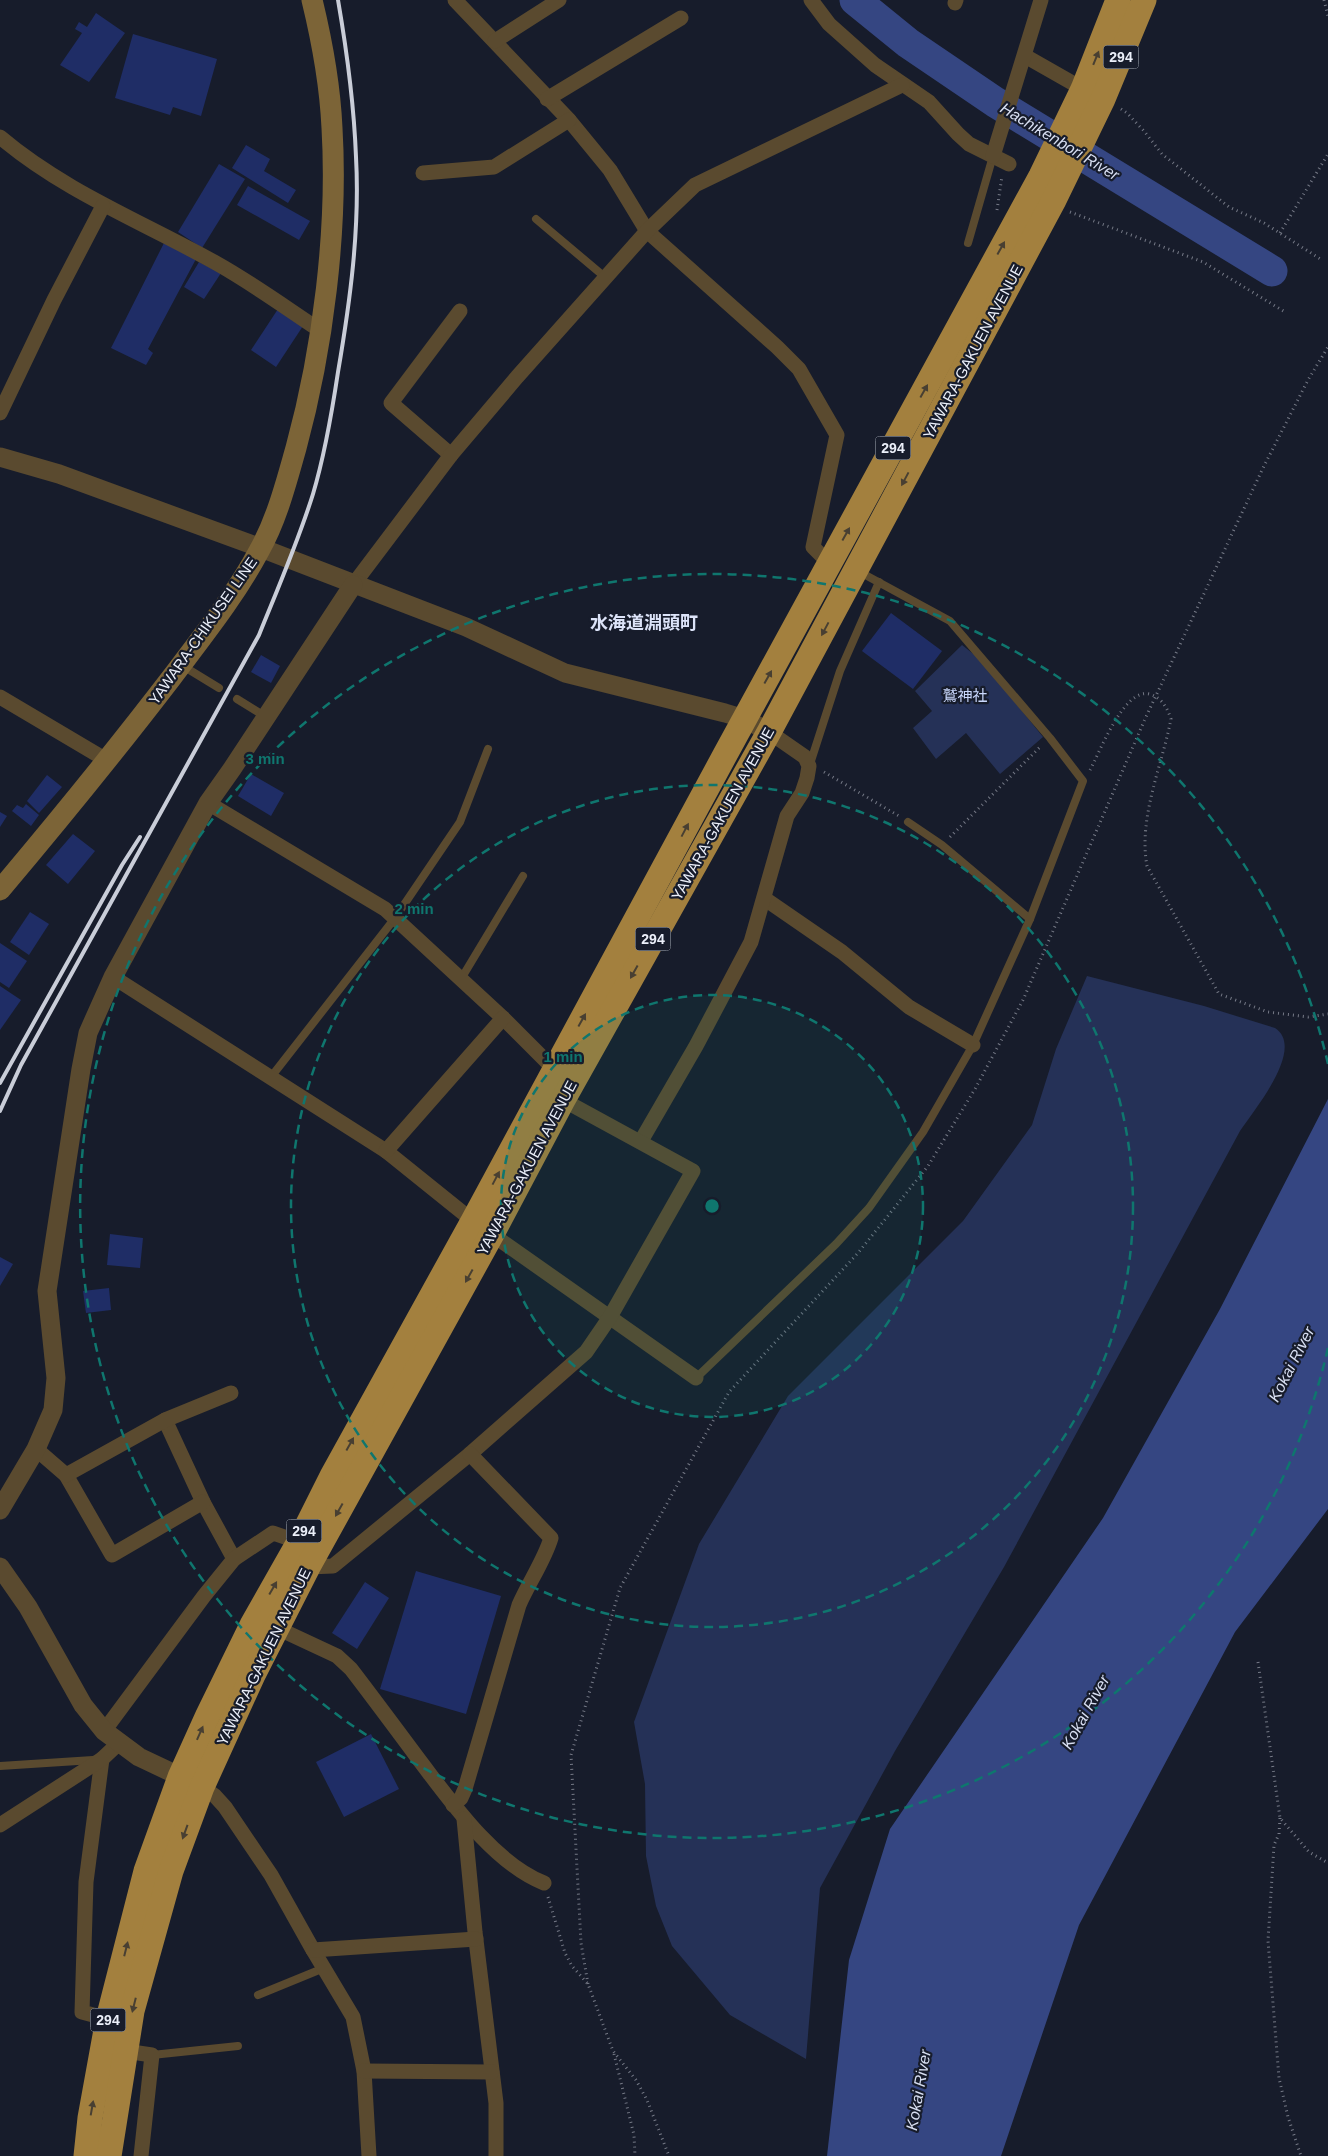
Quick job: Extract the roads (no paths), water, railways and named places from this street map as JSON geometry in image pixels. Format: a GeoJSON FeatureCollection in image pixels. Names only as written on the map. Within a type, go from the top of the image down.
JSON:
{"type":"FeatureCollection","features":[{"type":"Feature","properties":{"kind":"highway","name":"YAWARA-GAKUEN AVENUE"},"geometry":{"type":"LineString","coordinates":[[1090,101],[1118,0]]}},
{"type":"Feature","properties":{"kind":"highway","name":"YAWARA-GAKUEN AVENUE"},"geometry":{"type":"LineString","coordinates":[[86,2156],[90,2118],[108,2019],[146,1871],[191,1782],[252,1625],[299,1542],[332,1476],[483,1227],[563,1100],[770,732],[856,570],[1052,188],[1090,101],[1144,0]]}},
{"type":"Feature","properties":{"kind":"highway","name":"YAWARA-GAKUEN AVENUE"},"geometry":{"type":"LineString","coordinates":[[109,2156],[132,2010],[171,1871],[191,1782],[226,1732],[308,1567],[483,1227],[555,1070],[830,564],[1052,188]]}},
{"type":"Feature","properties":{"kind":"main road","name":"YAWARA-CHIKUSEI LINE"},"geometry":{"type":"LineString","coordinates":[[0,890],[108,761],[233,594],[261,548],[283,496],[304,419],[321,331],[329,252],[332,127],[326,72],[312,0]]}},
{"type":"Feature","properties":{"kind":"street"},"geometry":{"type":"LineString","coordinates":[[455,0],[568,120],[610,170],[647,231],[777,347],[799,369],[837,436],[813,547],[830,564]]}},
{"type":"Feature","properties":{"kind":"street"},"geometry":{"type":"LineString","coordinates":[[495,41],[559,0]]}},
{"type":"Feature","properties":{"kind":"street"},"geometry":{"type":"LineString","coordinates":[[811,0],[829,24],[875,65],[929,102],[969,144],[1001,158],[1023,62],[1040,0]]}},
{"type":"Feature","properties":{"kind":"street"},"geometry":{"type":"LineString","coordinates":[[547,99],[682,18]]}},
{"type":"Feature","properties":{"kind":"street"},"geometry":{"type":"LineString","coordinates":[[1023,62],[1090,101]]}},
{"type":"Feature","properties":{"kind":"street"},"geometry":{"type":"LineString","coordinates":[[0,1510],[36,1449],[53,1410],[56,1378],[48,1291],[88,1033],[113,977],[208,803],[353,585],[451,455],[517,377],[647,231],[695,185],[902,85]]}},
{"type":"Feature","properties":{"kind":"street"},"geometry":{"type":"LineString","coordinates":[[423,173],[494,167],[568,120]]}},
{"type":"Feature","properties":{"kind":"street"},"geometry":{"type":"LineString","coordinates":[[0,137],[26,159],[103,206],[217,263],[321,331]]}},
{"type":"Feature","properties":{"kind":"street"},"geometry":{"type":"LineString","coordinates":[[0,414],[54,300],[103,206]]}},
{"type":"Feature","properties":{"kind":"street"},"geometry":{"type":"LineString","coordinates":[[451,455],[391,403],[460,311]]}},
{"type":"Feature","properties":{"kind":"street"},"geometry":{"type":"LineString","coordinates":[[0,457],[59,474],[261,548],[466,627],[565,674],[745,719],[770,732],[805,757],[809,766],[802,793],[787,816],[765,899],[751,942],[696,1046],[641,1141]]}},
{"type":"Feature","properties":{"kind":"street"},"geometry":{"type":"LineString","coordinates":[[0,697],[108,761]]}},
{"type":"Feature","properties":{"kind":"street"},"geometry":{"type":"LineString","coordinates":[[208,803],[384,909],[504,1018],[555,1070]]}},
{"type":"Feature","properties":{"kind":"street"},"geometry":{"type":"LineString","coordinates":[[765,899],[842,952],[909,1007],[973,1045]]}},
{"type":"Feature","properties":{"kind":"street"},"geometry":{"type":"LineString","coordinates":[[113,977],[386,1151],[483,1227],[696,1378]]}},
{"type":"Feature","properties":{"kind":"street"},"geometry":{"type":"LineString","coordinates":[[386,1151],[504,1018]]}},
{"type":"Feature","properties":{"kind":"street"},"geometry":{"type":"LineString","coordinates":[[308,1567],[333,1566],[470,1454],[586,1352],[610,1317],[693,1171],[563,1100]]}},
{"type":"Feature","properties":{"kind":"street"},"geometry":{"type":"LineString","coordinates":[[66,1475],[165,1420],[231,1393]]}},
{"type":"Feature","properties":{"kind":"street"},"geometry":{"type":"LineString","coordinates":[[165,1420],[203,1502],[234,1559]]}},
{"type":"Feature","properties":{"kind":"street"},"geometry":{"type":"LineString","coordinates":[[36,1449],[66,1475],[112,1555],[203,1502]]}},
{"type":"Feature","properties":{"kind":"street"},"geometry":{"type":"LineString","coordinates":[[453,1804],[461,1798],[465,1789],[519,1605],[529,1581],[547,1551],[551,1538],[470,1454]]}},
{"type":"Feature","properties":{"kind":"street"},"geometry":{"type":"LineString","coordinates":[[104,1731],[204,1596],[234,1559],[273,1533],[299,1542]]}},
{"type":"Feature","properties":{"kind":"street"},"geometry":{"type":"LineString","coordinates":[[0,1567],[28,1607],[83,1705],[104,1731],[139,1757],[216,1796],[271,1875],[353,2017],[364,2071],[369,2156]]}},
{"type":"Feature","properties":{"kind":"street"},"geometry":{"type":"LineString","coordinates":[[277,1628],[337,1656],[351,1669],[464,1819],[507,1860],[533,1879],[544,1883]]}},
{"type":"Feature","properties":{"kind":"street"},"geometry":{"type":"LineString","coordinates":[[0,1824],[102,1759],[119,1743]]}},
{"type":"Feature","properties":{"kind":"street"},"geometry":{"type":"LineString","coordinates":[[102,1759],[86,1882],[82,2012],[108,2019]]}},
{"type":"Feature","properties":{"kind":"street"},"geometry":{"type":"LineString","coordinates":[[464,1819],[476,1939],[496,2103],[496,2156]]}},
{"type":"Feature","properties":{"kind":"street"},"geometry":{"type":"LineString","coordinates":[[313,1950],[476,1939]]}},
{"type":"Feature","properties":{"kind":"street"},"geometry":{"type":"LineString","coordinates":[[125,2051],[152,2055],[141,2156]]}},
{"type":"Feature","properties":{"kind":"street"},"geometry":{"type":"LineString","coordinates":[[364,2071],[492,2072]]}},
{"type":"Feature","properties":{"kind":"lane"},"geometry":{"type":"LineString","coordinates":[[968,243],[1001,158]]}},
{"type":"Feature","properties":{"kind":"lane"},"geometry":{"type":"LineString","coordinates":[[536,219],[606,278]]}},
{"type":"Feature","properties":{"kind":"lane"},"geometry":{"type":"LineString","coordinates":[[696,1378],[836,1244],[869,1208],[923,1132],[973,1045],[1030,919],[1083,781],[1050,738],[950,621],[856,570]]}},
{"type":"Feature","properties":{"kind":"lane"},"geometry":{"type":"LineString","coordinates":[[809,766],[840,671],[879,582]]}},
{"type":"Feature","properties":{"kind":"lane"},"geometry":{"type":"LineString","coordinates":[[181,665],[219,688]]}},
{"type":"Feature","properties":{"kind":"lane"},"geometry":{"type":"LineString","coordinates":[[237,699],[266,718]]}},
{"type":"Feature","properties":{"kind":"lane"},"geometry":{"type":"LineString","coordinates":[[271,1077],[395,918],[460,822],[488,749]]}},
{"type":"Feature","properties":{"kind":"lane"},"geometry":{"type":"LineString","coordinates":[[908,822],[942,845],[1030,919]]}},
{"type":"Feature","properties":{"kind":"lane"},"geometry":{"type":"LineString","coordinates":[[461,979],[523,876]]}},
{"type":"Feature","properties":{"kind":"lane"},"geometry":{"type":"LineString","coordinates":[[0,1766],[76,1763],[102,1759]]}},
{"type":"Feature","properties":{"kind":"lane"},"geometry":{"type":"LineString","coordinates":[[258,1995],[324,1968]]}},
{"type":"Feature","properties":{"kind":"lane"},"geometry":{"type":"LineString","coordinates":[[152,2055],[238,2046]]}},
{"type":"Feature","properties":{"kind":"water","name":"Kokai River"},"geometry":{"type":"Polygon","coordinates":[[[1328,1099],[1328,1509],[1235,1632],[1079,1925],[1001,2156],[827,2156],[849,1960],[890,1829],[1103,1518],[1220,1309],[1328,1099]]]}},
{"type":"Feature","properties":{"kind":"waterway","name":"Hachikenbori River"},"geometry":{"type":"LineString","coordinates":[[855,0],[908,43],[995,102],[1272,271]]}},
{"type":"Feature","properties":{"kind":"railway"},"geometry":{"type":"LineString","coordinates":[[0,1111],[21,1065],[259,635],[313,494],[325,448],[346,319],[357,211],[354,118],[338,0]]}},
{"type":"Feature","properties":{"kind":"railway"},"geometry":{"type":"LineString","coordinates":[[0,1083],[122,865],[140,837]]}},
{"type":"Feature","properties":{"kind":"district","name":"水海道淵頭町"},"geometry":{"type":"Point","coordinates":[644,623]}},
{"type":"Feature","properties":{"kind":"park label","name":"鷲神社"},"geometry":{"type":"Point","coordinates":[965,696]}}]}
